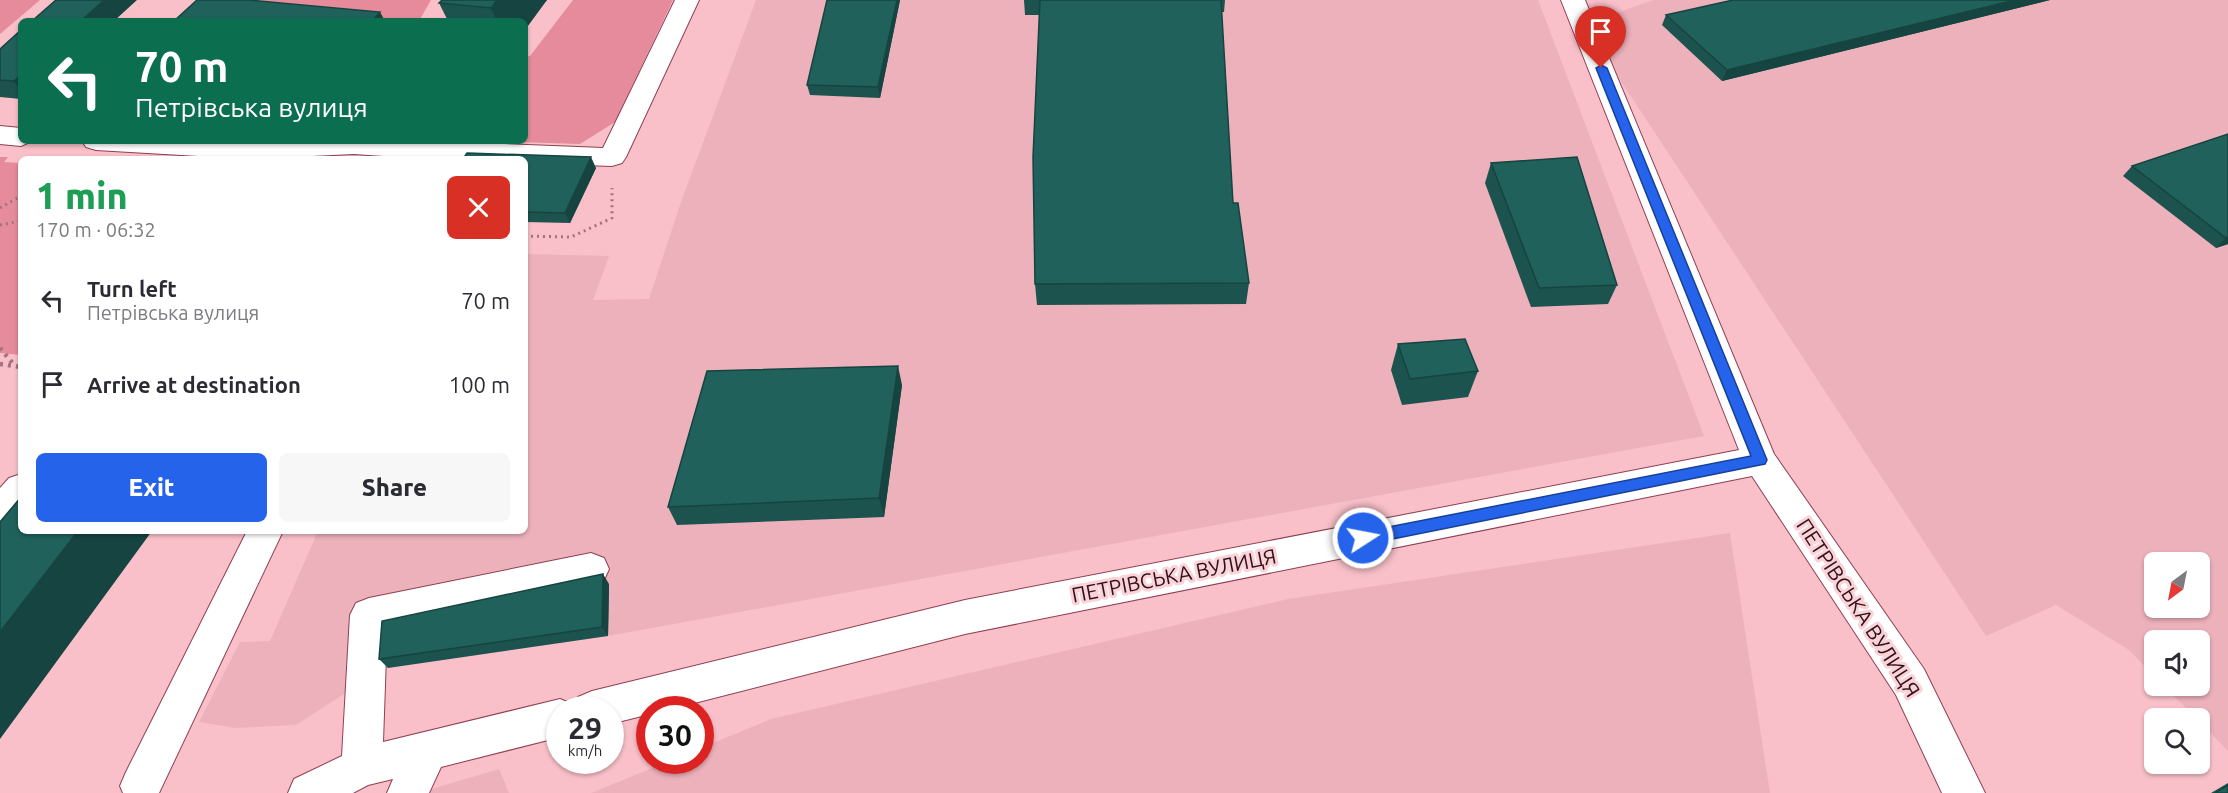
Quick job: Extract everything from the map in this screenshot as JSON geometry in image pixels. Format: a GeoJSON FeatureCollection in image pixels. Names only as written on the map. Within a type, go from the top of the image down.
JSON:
{"type":"FeatureCollection","features":[{"type":"Feature","properties":{"kind":"street"},"geometry":{"type":"LineString","coordinates":[[528,156],[612,157],[687,0]]}},
{"type":"Feature","properties":{"kind":"street","name":"ПЕТРІВСЬКА ВУЛИЦЯ"},"geometry":{"type":"LineString","coordinates":[[1573,0],[1760,460],[1910,682],[1964,793]]}},
{"type":"Feature","properties":{"kind":"street"},"geometry":{"type":"LineString","coordinates":[[0,135],[18,137]]}},
{"type":"Feature","properties":{"kind":"street"},"geometry":{"type":"LineString","coordinates":[[196,144],[230,145],[263,155],[347,144]]}},
{"type":"Feature","properties":{"kind":"street"},"geometry":{"type":"LineString","coordinates":[[362,144],[439,155],[526,156]]}},
{"type":"Feature","properties":{"kind":"street","name":"ПЕТРІВСЬКА ВУЛИЦЯ"},"geometry":{"type":"LineString","coordinates":[[624,702],[965,617],[1760,460]]}},
{"type":"Feature","properties":{"kind":"street"},"geometry":{"type":"LineString","coordinates":[[0,513],[18,492]]}},
{"type":"Feature","properties":{"kind":"street"},"geometry":{"type":"LineString","coordinates":[[141,786],[264,534]]}},
{"type":"Feature","properties":{"kind":"street"},"geometry":{"type":"LineString","coordinates":[[362,766],[369,615],[591,569]]}},
{"type":"Feature","properties":{"kind":"street"},"geometry":{"type":"LineString","coordinates":[[309,793],[362,766],[546,720]]}},
{"type":"Feature","properties":{"kind":"street"},"geometry":{"type":"LineString","coordinates":[[408,793],[428,750]]}},
{"type":"Feature","properties":{"kind":"path"},"geometry":{"type":"LineString","coordinates":[[528,236],[571,237],[612,218],[612,157]]}},
{"type":"Feature","properties":{"kind":"path"},"geometry":{"type":"LineString","coordinates":[[0,208],[18,198]]}},
{"type":"Feature","properties":{"kind":"path"},"geometry":{"type":"LineString","coordinates":[[0,225],[18,222]]}},
{"type":"Feature","properties":{"kind":"path"},"geometry":{"type":"LineString","coordinates":[[0,348],[15,366]]}},
{"type":"Feature","properties":{"kind":"path"},"geometry":{"type":"LineString","coordinates":[[0,364],[18,366]]}},
{"type":"Feature","properties":{"kind":"shaded area"},"geometry":{"type":"Polygon","coordinates":[[[0,0],[40,0],[18,18],[0,34],[0,0]]]}},
{"type":"Feature","properties":{"kind":"shaded area"},"geometry":{"type":"Polygon","coordinates":[[[232,0],[431,0],[421,18],[331,18],[232,0]]]}},
{"type":"Feature","properties":{"kind":"shaded area"},"geometry":{"type":"Polygon","coordinates":[[[573,0],[673,0],[615,122],[580,144],[528,142],[528,56],[573,0]]]}},
{"type":"Feature","properties":{"kind":"shaded area"},"geometry":{"type":"Polygon","coordinates":[[[756,0],[1538,0],[1704,436],[608,636],[384,668],[296,725],[235,728],[199,722],[240,642],[270,641],[317,534],[528,534],[528,254],[609,256],[593,300],[649,299],[681,202],[756,0]]]}},
{"type":"Feature","properties":{"kind":"shaded area"},"geometry":{"type":"Polygon","coordinates":[[[1653,0],[2228,0],[2228,751],[2210,732],[2210,708],[2186,708],[2174,696],[2210,696],[2210,630],[2144,630],[2144,666],[2129,650],[2056,605],[1986,636],[1584,25],[1653,0]]]}},
{"type":"Feature","properties":{"kind":"shaded area"},"geometry":{"type":"Polygon","coordinates":[[[0,157],[8,157],[4,162],[18,163],[18,355],[0,353],[0,157]]]}},
{"type":"Feature","properties":{"kind":"shaded area"},"geometry":{"type":"Polygon","coordinates":[[[1730,533],[1770,793],[591,793],[638,774],[714,774],[714,743],[771,719],[1288,599],[1730,533]]]}},
{"type":"Feature","properties":{"kind":"shaded area"},"geometry":{"type":"Polygon","coordinates":[[[499,769],[509,793],[418,793],[499,769]]]}},
{"type":"Feature","properties":{"kind":"building"},"geometry":{"type":"Polygon","coordinates":[[[56,0],[104,0],[84,18],[35,18],[56,0]]]}},
{"type":"Feature","properties":{"kind":"building"},"geometry":{"type":"Polygon","coordinates":[[[197,0],[248,0],[380,12],[375,18],[177,18],[197,0]]]}},
{"type":"Feature","properties":{"kind":"building"},"geometry":{"type":"Polygon","coordinates":[[[442,0],[497,0],[491,8],[439,3],[442,0]]]}},
{"type":"Feature","properties":{"kind":"building"},"geometry":{"type":"Polygon","coordinates":[[[827,0],[897,0],[878,87],[807,85],[827,0]]]}},
{"type":"Feature","properties":{"kind":"building"},"geometry":{"type":"Polygon","coordinates":[[[1040,0],[1221,0],[1233,203],[1238,203],[1249,283],[1035,284],[1033,157],[1040,0]]]}},
{"type":"Feature","properties":{"kind":"building"},"geometry":{"type":"Polygon","coordinates":[[[1733,0],[2015,0],[1727,70],[1666,15],[1733,0]]]}},
{"type":"Feature","properties":{"kind":"building"},"geometry":{"type":"Polygon","coordinates":[[[18,33],[18,78],[14,81],[0,80],[0,49],[18,33]]]}},
{"type":"Feature","properties":{"kind":"building"},"geometry":{"type":"Polygon","coordinates":[[[2228,134],[2228,237],[2226,238],[2132,166],[2228,134]]]}},
{"type":"Feature","properties":{"kind":"building"},"geometry":{"type":"Polygon","coordinates":[[[467,153],[591,157],[565,213],[528,212],[528,156],[465,156],[467,153]]]}},
{"type":"Feature","properties":{"kind":"building"},"geometry":{"type":"Polygon","coordinates":[[[1577,157],[1617,285],[1539,288],[1491,163],[1577,157]]]}},
{"type":"Feature","properties":{"kind":"building"},"geometry":{"type":"Polygon","coordinates":[[[1465,339],[1478,371],[1410,379],[1398,344],[1465,339]]]}},
{"type":"Feature","properties":{"kind":"building"},"geometry":{"type":"Polygon","coordinates":[[[898,366],[879,498],[668,507],[707,371],[898,366]]]}},
{"type":"Feature","properties":{"kind":"building"},"geometry":{"type":"Polygon","coordinates":[[[18,501],[18,534],[76,534],[0,632],[0,522],[18,501]]]}},
{"type":"Feature","properties":{"kind":"building"},"geometry":{"type":"Polygon","coordinates":[[[603,574],[602,627],[379,659],[382,621],[603,574]]]}},
{"type":"Feature","properties":{"kind":"building"},"geometry":{"type":"Polygon","coordinates":[[[2228,785],[2228,793],[2215,793],[2228,785]]]}},
{"type":"Feature","properties":{"kind":"route"},"geometry":{"type":"LineString","coordinates":[[1363,538],[1760,460],[1601,68]]}}]}
